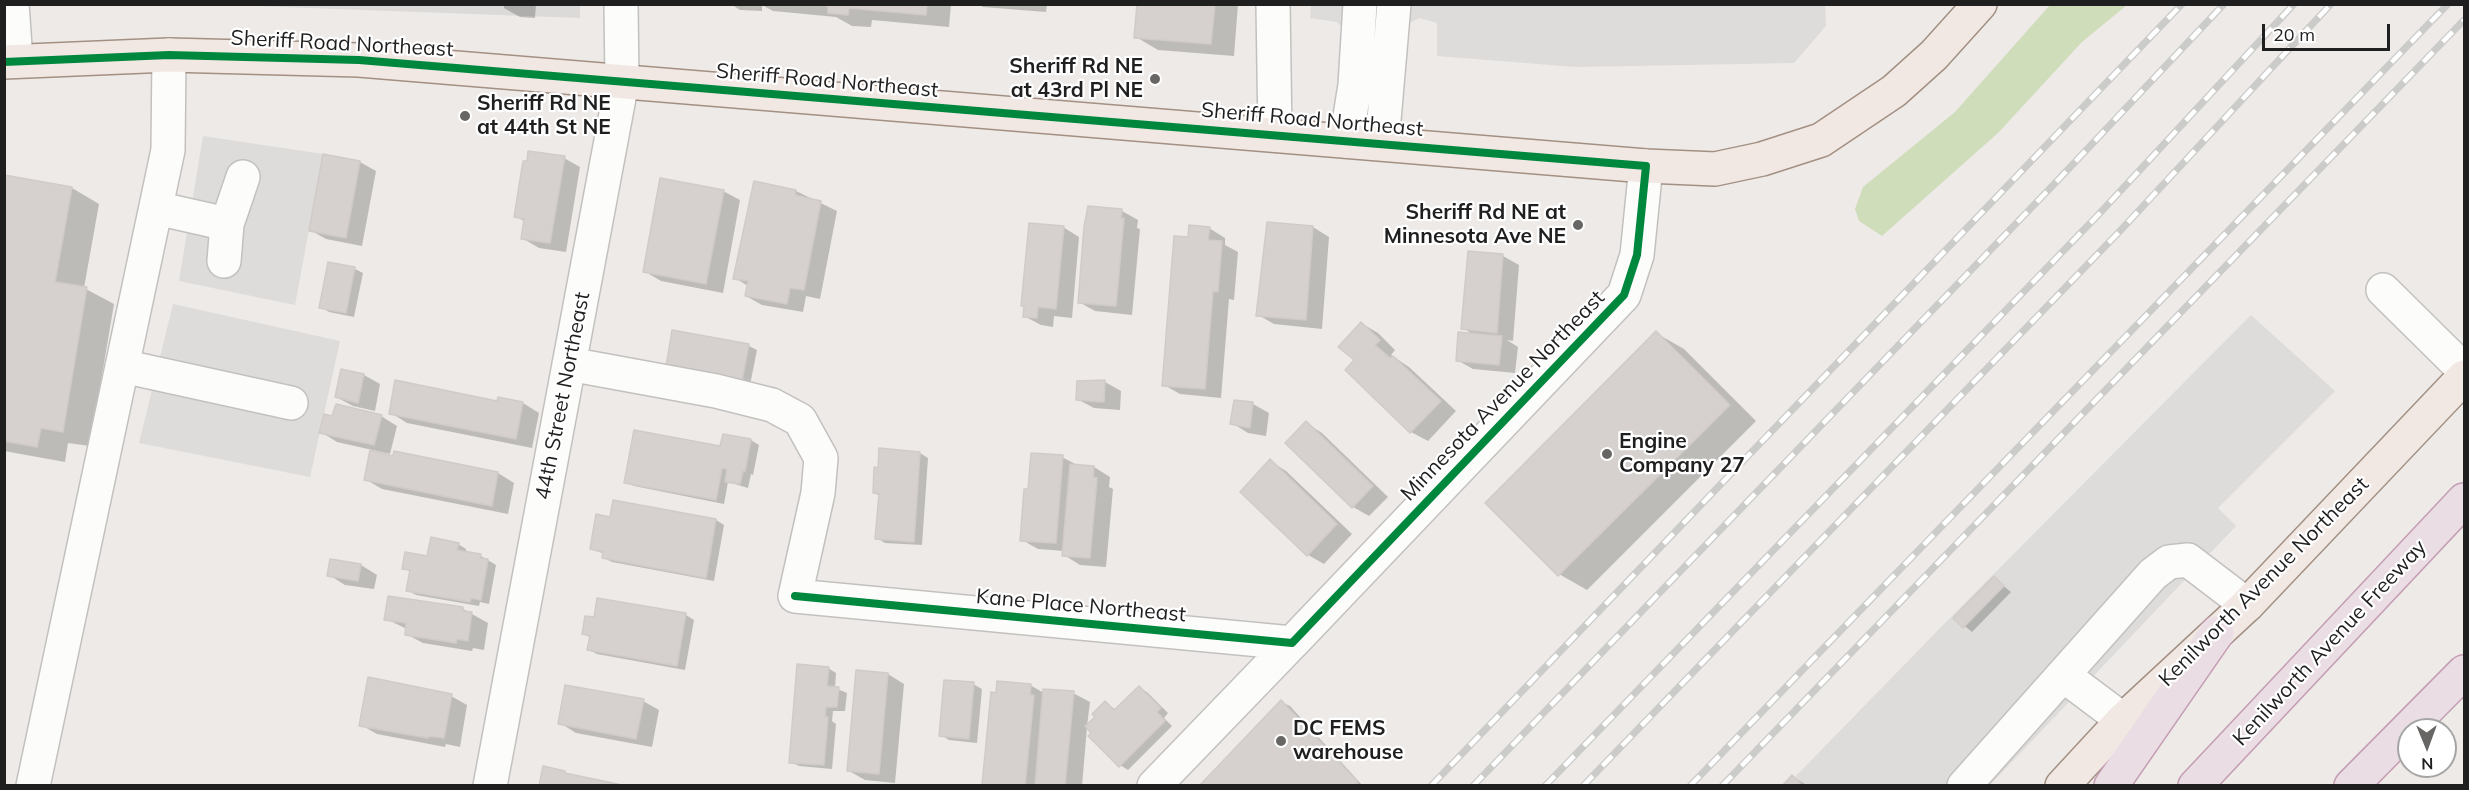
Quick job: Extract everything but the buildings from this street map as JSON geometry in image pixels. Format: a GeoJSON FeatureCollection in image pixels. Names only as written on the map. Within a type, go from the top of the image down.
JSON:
{"type":"FeatureCollection","features":[{"type":"Feature","properties":{"kind":"highway","name":"Kenilworth Avenue Freeway"},"geometry":{"type":"LineString","coordinates":[[2195,786],[2464,500]]}},
{"type":"Feature","properties":{"kind":"highway"},"geometry":{"type":"LineString","coordinates":[[2111,786],[2217,633]]}},
{"type":"Feature","properties":{"kind":"highway"},"geometry":{"type":"LineString","coordinates":[[2351,786],[2464,672]]}},
{"type":"Feature","properties":{"kind":"main road"},"geometry":{"type":"LineString","coordinates":[[1646,166],[1715,169],[1762,159],[1821,140],[1894,92],[1934,55],[1980,4]]}},
{"type":"Feature","properties":{"kind":"main road","name":"Sheriff Road Northeast"},"geometry":{"type":"LineString","coordinates":[[10,62],[169,55],[349,60],[1646,166]]}},
{"type":"Feature","properties":{"kind":"main road","name":"Kenilworth Avenue Northeast"},"geometry":{"type":"LineString","coordinates":[[2062,786],[2123,720],[2247,605],[2464,377]]}},
{"type":"Feature","properties":{"kind":"street"},"geometry":{"type":"LineString","coordinates":[[10,62],[12,4]]}},
{"type":"Feature","properties":{"kind":"street","name":"44th Street Northeast"},"geometry":{"type":"LineString","coordinates":[[490,786],[622,82],[621,4]]}},
{"type":"Feature","properties":{"kind":"street"},"geometry":{"type":"LineString","coordinates":[[1273,4],[1275,135]]}},
{"type":"Feature","properties":{"kind":"street"},"geometry":{"type":"LineString","coordinates":[[1346,141],[1355,85],[1360,4]]}},
{"type":"Feature","properties":{"kind":"street"},"geometry":{"type":"LineString","coordinates":[[1382,143],[1394,4]]}},
{"type":"Feature","properties":{"kind":"street"},"geometry":{"type":"LineString","coordinates":[[33,786],[168,150],[169,55]]}},
{"type":"Feature","properties":{"kind":"street","name":"Minnesota Avenue Northeast"},"geometry":{"type":"LineString","coordinates":[[1292,643],[1624,295],[1637,255],[1646,166]]}},
{"type":"Feature","properties":{"kind":"street"},"geometry":{"type":"LineString","coordinates":[[224,261],[227,224],[243,177]]}},
{"type":"Feature","properties":{"kind":"street"},"geometry":{"type":"LineString","coordinates":[[156,208],[227,224]]}},
{"type":"Feature","properties":{"kind":"street"},"geometry":{"type":"LineString","coordinates":[[2383,290],[2464,370]]}},
{"type":"Feature","properties":{"kind":"street","name":"Kane Place Northeast"},"geometry":{"type":"LineString","coordinates":[[569,364],[761,402],[772,405],[800,420],[821,458],[818,493],[795,596],[1292,643]]}},
{"type":"Feature","properties":{"kind":"street"},"geometry":{"type":"LineString","coordinates":[[122,366],[291,403]]}},
{"type":"Feature","properties":{"kind":"street"},"geometry":{"type":"LineString","coordinates":[[1964,786],[2152,574],[2169,562],[2188,560],[2247,605]]}},
{"type":"Feature","properties":{"kind":"street"},"geometry":{"type":"LineString","coordinates":[[1154,786],[1292,643]]}},
{"type":"Feature","properties":{"kind":"street"},"geometry":{"type":"LineString","coordinates":[[2063,675],[2123,720]]}},
{"type":"Feature","properties":{"kind":"shaded area"},"geometry":{"type":"Polygon","coordinates":[[[230,4],[580,4],[580,18],[230,5],[230,4]]]}},
{"type":"Feature","properties":{"kind":"shaded area"},"geometry":{"type":"Polygon","coordinates":[[[1311,4],[1825,4],[1826,26],[1794,63],[1576,67],[1437,56],[1437,23],[1419,18],[1376,40],[1373,21],[1342,27],[1337,22],[1310,18],[1311,4]]]}},
{"type":"Feature","properties":{"kind":"shaded area"},"geometry":{"type":"Polygon","coordinates":[[[203,136],[323,154],[295,305],[179,281],[203,136]]]}},
{"type":"Feature","properties":{"kind":"shaded area"},"geometry":{"type":"Polygon","coordinates":[[[173,304],[340,341],[310,477],[139,443],[173,304]]]}},
{"type":"Feature","properties":{"kind":"shaded area"},"geometry":{"type":"Polygon","coordinates":[[[2251,315],[2335,391],[2218,508],[2236,526],[1990,785],[1825,786],[1822,783],[1803,786],[1795,777],[2251,315]]]}},
{"type":"Feature","properties":{"kind":"green space"},"geometry":{"type":"Polygon","coordinates":[[[2050,5],[2127,5],[2082,42],[1998,133],[1882,236],[1859,221],[1855,209],[1863,187],[1955,112],[2050,5]]]}},
{"type":"Feature","properties":{"kind":"railway"},"geometry":{"type":"LineString","coordinates":[[1431,786],[2182,4]]}},
{"type":"Feature","properties":{"kind":"railway"},"geometry":{"type":"LineString","coordinates":[[1473,786],[2059,179],[2224,4]]}},
{"type":"Feature","properties":{"kind":"railway"},"geometry":{"type":"LineString","coordinates":[[1545,786],[2099,214],[2294,4]]}},
{"type":"Feature","properties":{"kind":"railway"},"geometry":{"type":"LineString","coordinates":[[1583,786],[2119,232],[2331,4]]}},
{"type":"Feature","properties":{"kind":"railway"},"geometry":{"type":"LineString","coordinates":[[1690,786],[2448,4]]}},
{"type":"Feature","properties":{"kind":"railway"},"geometry":{"type":"LineString","coordinates":[[1722,786],[2464,20]]}},
{"type":"Feature","properties":{"kind":"cycle path"},"geometry":{"type":"LineString","coordinates":[[4,62],[169,55],[359,60],[1646,166],[1637,255],[1624,295],[1292,643],[795,596]]}},
{"type":"Feature","properties":{"kind":"place","name":"Sheriff Rd NE at 43rd Pl NE"},"geometry":{"type":"Point","coordinates":[1155,79]}},
{"type":"Feature","properties":{"kind":"place","name":"Sheriff Rd NE at 44th St NE"},"geometry":{"type":"Point","coordinates":[465,116]}},
{"type":"Feature","properties":{"kind":"place","name":"Sheriff Rd NE at Minnesota Ave NE"},"geometry":{"type":"Point","coordinates":[1578,225]}},
{"type":"Feature","properties":{"kind":"place","name":"Engine Company 27"},"geometry":{"type":"Point","coordinates":[1607,454]}},
{"type":"Feature","properties":{"kind":"place","name":"DC FEMS warehouse"},"geometry":{"type":"Point","coordinates":[1281,741]}}]}
